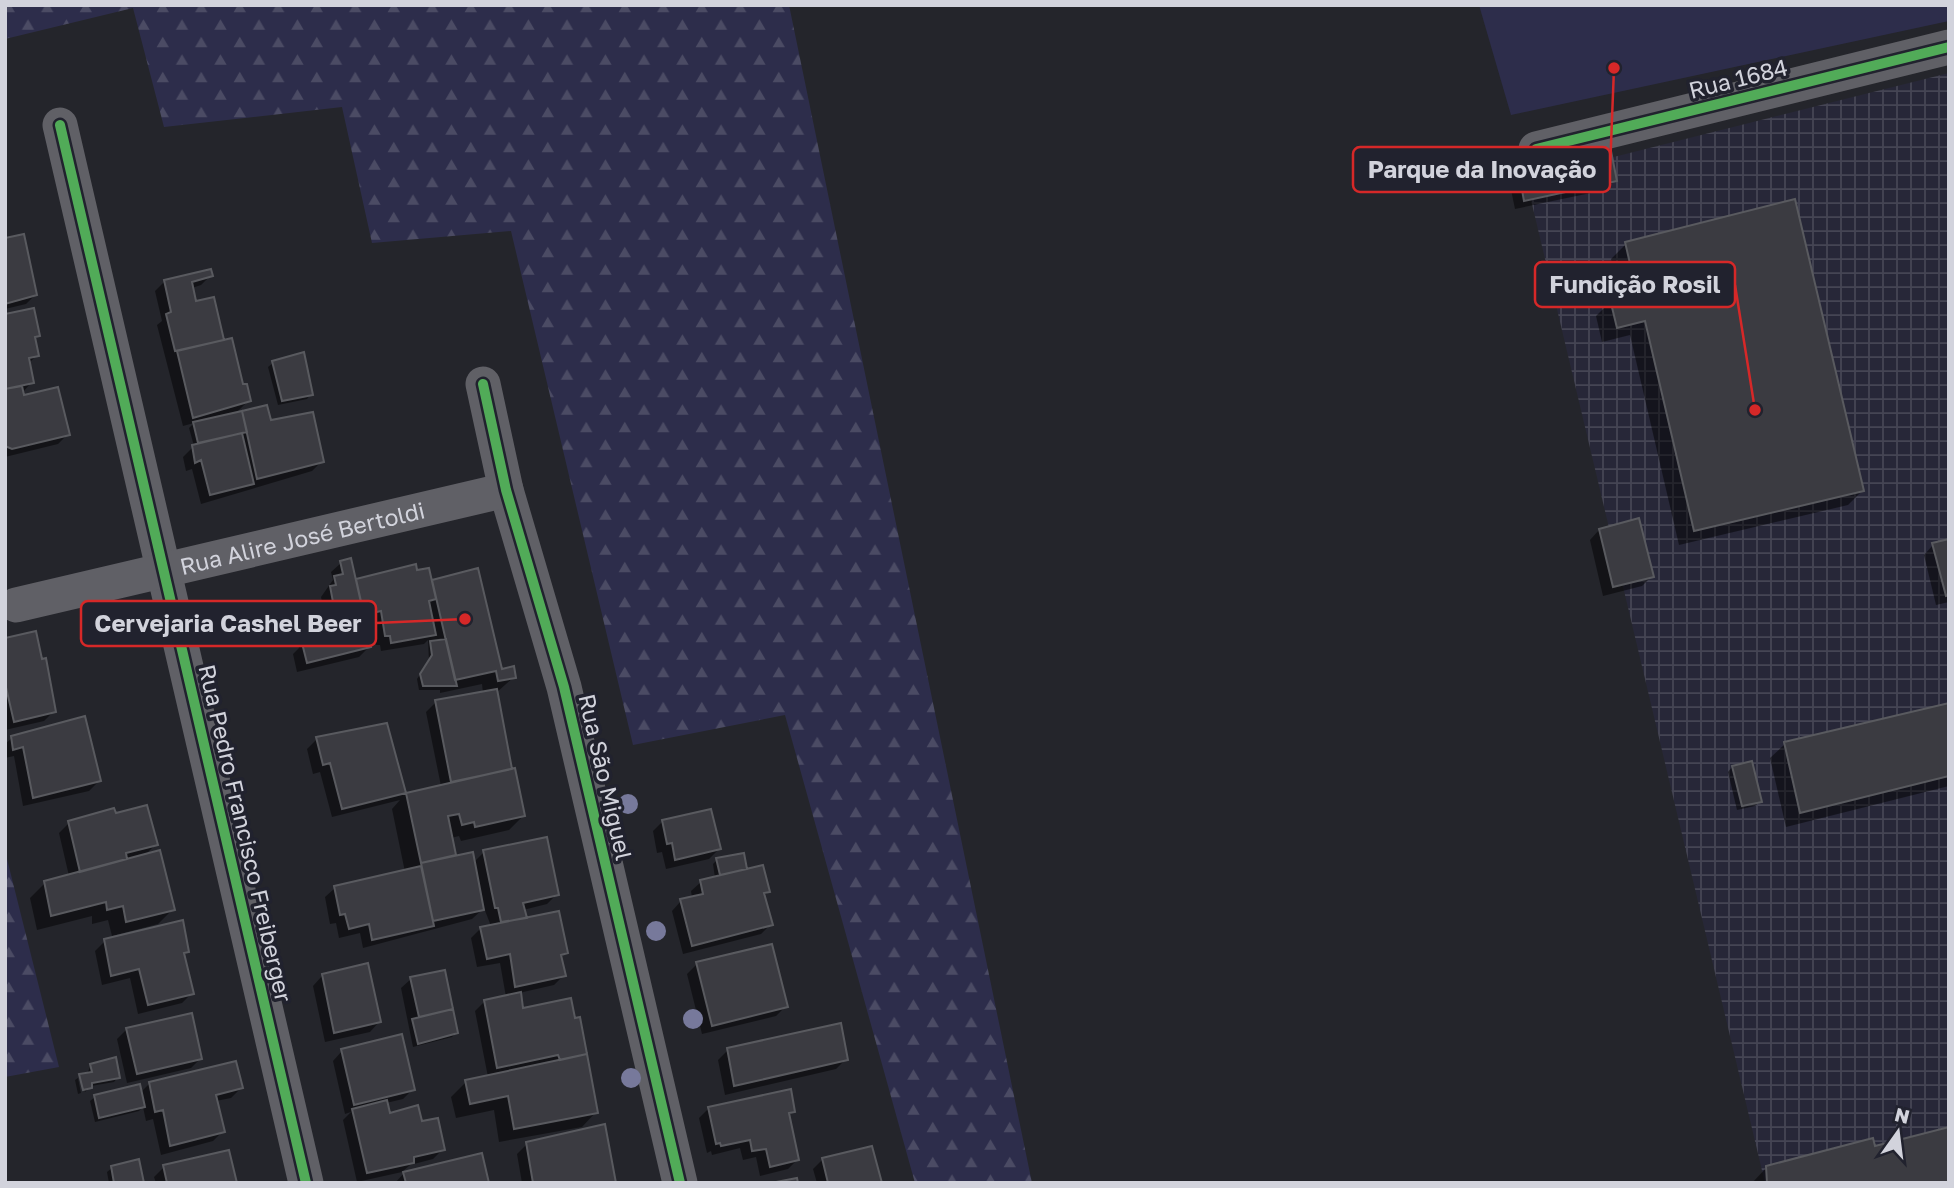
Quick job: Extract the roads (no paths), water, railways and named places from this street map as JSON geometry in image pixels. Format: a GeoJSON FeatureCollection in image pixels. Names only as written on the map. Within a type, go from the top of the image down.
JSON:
{"type":"FeatureCollection","features":[{"type":"Feature","properties":{"kind":"street","name":"Rua 1684"},"geometry":{"type":"LineString","coordinates":[[1536,149],[1949,47]]}},
{"type":"Feature","properties":{"kind":"street","name":"Rua Pedro Francisco Freiberger"},"geometry":{"type":"LineString","coordinates":[[60,125],[306,1183]]}},
{"type":"Feature","properties":{"kind":"street","name":"Rua São Miguel"},"geometry":{"type":"LineString","coordinates":[[483,384],[506,490],[564,687],[680,1183]]}},
{"type":"Feature","properties":{"kind":"street","name":"Rua Alire José Bertoldi"},"geometry":{"type":"LineString","coordinates":[[16,605],[506,490]]}},
{"type":"Feature","properties":{"kind":"place","name":"Parque da Inovação"},"geometry":{"type":"Point","coordinates":[1614,68]}},
{"type":"Feature","properties":{"kind":"place","name":"Fundição Rosil"},"geometry":{"type":"Point","coordinates":[1755,410]}},
{"type":"Feature","properties":{"kind":"place","name":"Cervejaria Cashel Beer"},"geometry":{"type":"Point","coordinates":[465,619]}}]}
